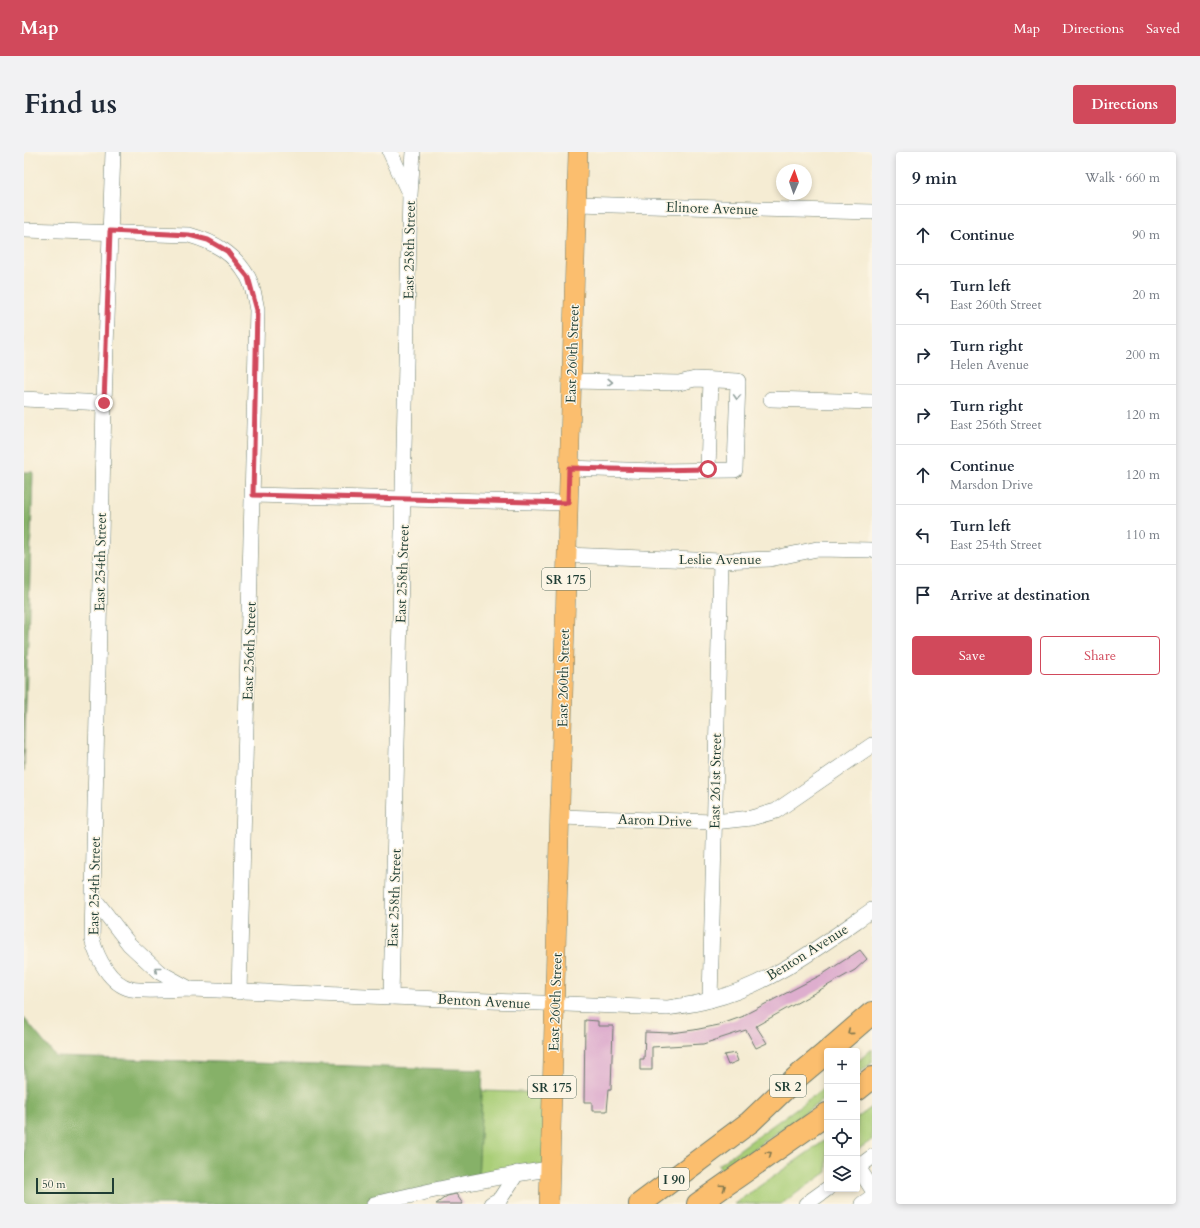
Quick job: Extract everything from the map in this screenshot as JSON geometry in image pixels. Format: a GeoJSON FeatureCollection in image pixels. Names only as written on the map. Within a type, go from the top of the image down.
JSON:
{"type":"FeatureCollection","features":[{"type":"Feature","properties":{"kind":"highway","name":"SR 2"},"geometry":{"type":"LineString","coordinates":[[833,1048],[872,1013]]}},
{"type":"Feature","properties":{"kind":"highway"},"geometry":{"type":"LineString","coordinates":[[854,1048],[872,1034]]}},
{"type":"Feature","properties":{"kind":"highway","name":"SR 2"},"geometry":{"type":"LineString","coordinates":[[750,1122],[796,1078],[824,1055]]}},
{"type":"Feature","properties":{"kind":"highway","name":"I 90"},"geometry":{"type":"LineString","coordinates":[[640,1204],[750,1122],[806,1086],[824,1072]]}},
{"type":"Feature","properties":{"kind":"highway"},"geometry":{"type":"LineString","coordinates":[[860,1088],[872,1078]]}},
{"type":"Feature","properties":{"kind":"highway"},"geometry":{"type":"LineString","coordinates":[[860,1095],[872,1088]]}},
{"type":"Feature","properties":{"kind":"highway","name":"I 90"},"geometry":{"type":"LineString","coordinates":[[698,1204],[824,1117]]}},
{"type":"Feature","properties":{"kind":"main road","name":"East 260th Street"},"geometry":{"type":"LineString","coordinates":[[549,1204],[578,152]]}},
{"type":"Feature","properties":{"kind":"street","name":"East 254th Street"},"geometry":{"type":"LineString","coordinates":[[105,969],[96,953],[92,939],[104,403],[113,152]]}},
{"type":"Feature","properties":{"kind":"street"},"geometry":{"type":"LineString","coordinates":[[390,152],[410,195]]}},
{"type":"Feature","properties":{"kind":"street","name":"East 258th Street"},"geometry":{"type":"LineString","coordinates":[[391,997],[404,499],[410,195],[413,152]]}},
{"type":"Feature","properties":{"kind":"street","name":"Elinore Avenue"},"geometry":{"type":"LineString","coordinates":[[576,204],[872,212]]}},
{"type":"Feature","properties":{"kind":"street","name":"East 256th Street"},"geometry":{"type":"LineString","coordinates":[[24,230],[110,231],[189,235],[208,240],[227,251],[248,277],[257,310],[239,992]]}},
{"type":"Feature","properties":{"kind":"street"},"geometry":{"type":"LineString","coordinates":[[569,468],[735,470],[738,388],[738,381],[695,379],[679,383],[571,381]]}},
{"type":"Feature","properties":{"kind":"street"},"geometry":{"type":"LineString","coordinates":[[708,469],[711,380]]}},
{"type":"Feature","properties":{"kind":"street"},"geometry":{"type":"LineString","coordinates":[[24,399],[104,403]]}},
{"type":"Feature","properties":{"kind":"street"},"geometry":{"type":"LineString","coordinates":[[771,399],[872,402]]}},
{"type":"Feature","properties":{"kind":"street"},"geometry":{"type":"LineString","coordinates":[[253,495],[568,503]]}},
{"type":"Feature","properties":{"kind":"street","name":"Leslie Avenue"},"geometry":{"type":"LineString","coordinates":[[566,555],[720,561],[770,559],[818,549],[872,550]]}},
{"type":"Feature","properties":{"kind":"street","name":"East 261st Street"},"geometry":{"type":"LineString","coordinates":[[710,1000],[720,561]]}},
{"type":"Feature","properties":{"kind":"street","name":"Aaron Drive"},"geometry":{"type":"LineString","coordinates":[[560,817],[714,822],[751,818],[776,811],[872,745]]}},
{"type":"Feature","properties":{"kind":"street","name":"Benton Avenue"},"geometry":{"type":"LineString","coordinates":[[93,897],[108,919],[135,950],[159,972],[191,989]]}},
{"type":"Feature","properties":{"kind":"street","name":"Benton Avenue"},"geometry":{"type":"LineString","coordinates":[[105,969],[116,980],[131,989],[191,989],[555,1005],[667,1008],[710,1000],[749,986],[806,956],[872,910]]}},
{"type":"Feature","properties":{"kind":"street"},"geometry":{"type":"LineString","coordinates":[[860,1166],[872,1157]]}},
{"type":"Feature","properties":{"kind":"street"},"geometry":{"type":"LineString","coordinates":[[374,1204],[415,1199],[448,1186],[517,1173],[550,1169]]}},
{"type":"Feature","properties":{"kind":"street"},"geometry":{"type":"LineString","coordinates":[[860,1170],[872,1189]]}},
{"type":"Feature","properties":{"kind":"street"},"geometry":{"type":"LineString","coordinates":[[491,1204],[500,1199],[517,1173]]}},
{"type":"Feature","properties":{"kind":"street"},"geometry":{"type":"LineString","coordinates":[[806,1204],[824,1191]]}},
{"type":"Feature","properties":{"kind":"street"},"geometry":{"type":"LineString","coordinates":[[862,1204],[872,1197]]}},
{"type":"Feature","properties":{"kind":"green space"},"geometry":{"type":"Polygon","coordinates":[[[24,472],[33,472],[24,771],[24,472]]]}},
{"type":"Feature","properties":{"kind":"green space"},"geometry":{"type":"Polygon","coordinates":[[[24,1018],[56,1057],[483,1070],[478,1180],[374,1204],[24,1204],[24,1018]]]}},
{"type":"Feature","properties":{"kind":"green space"},"geometry":{"type":"Polygon","coordinates":[[[872,1049],[872,1063],[860,1072],[860,1059],[872,1049]]]}},
{"type":"Feature","properties":{"kind":"green space"},"geometry":{"type":"Polygon","coordinates":[[[824,1088],[824,1099],[723,1171],[718,1165],[824,1088]]]}},
{"type":"Feature","properties":{"kind":"green space"},"geometry":{"type":"Polygon","coordinates":[[[482,1091],[552,1093],[550,1169],[478,1180],[482,1091]]]}},
{"type":"Feature","properties":{"kind":"green space"},"geometry":{"type":"Polygon","coordinates":[[[872,1107],[872,1140],[860,1148],[860,1120],[860,1116],[872,1107]]]}},
{"type":"Feature","properties":{"kind":"green space"},"geometry":{"type":"Polygon","coordinates":[[[824,1141],[824,1174],[781,1204],[734,1204],[824,1141]]]}},
{"type":"Feature","properties":{"kind":"building"},"geometry":{"type":"Polygon","coordinates":[[[860,950],[867,959],[855,970],[756,1026],[767,1043],[756,1048],[746,1030],[703,1044],[652,1047],[652,1070],[640,1070],[640,1059],[644,1059],[645,1032],[671,1033],[694,1030],[719,1025],[744,1016],[823,974],[860,950]]]}},
{"type":"Feature","properties":{"kind":"building"},"geometry":{"type":"Polygon","coordinates":[[[585,1020],[598,1021],[598,1026],[613,1026],[611,1089],[609,1089],[607,1111],[592,1111],[592,1102],[584,1102],[585,1020]]]}},
{"type":"Feature","properties":{"kind":"building"},"geometry":{"type":"Polygon","coordinates":[[[735,1053],[738,1061],[728,1065],[724,1055],[735,1053]]]}},
{"type":"Feature","properties":{"kind":"building"},"geometry":{"type":"Polygon","coordinates":[[[456,1194],[463,1204],[436,1204],[447,1196],[456,1194]]]}},
{"type":"Feature","properties":{"kind":"route"},"geometry":{"type":"LineString","coordinates":[[104,403],[110,231],[189,235],[208,240],[227,251],[248,277],[257,310],[253,495],[568,503],[569,468],[654,470],[708,469]]}}]}
